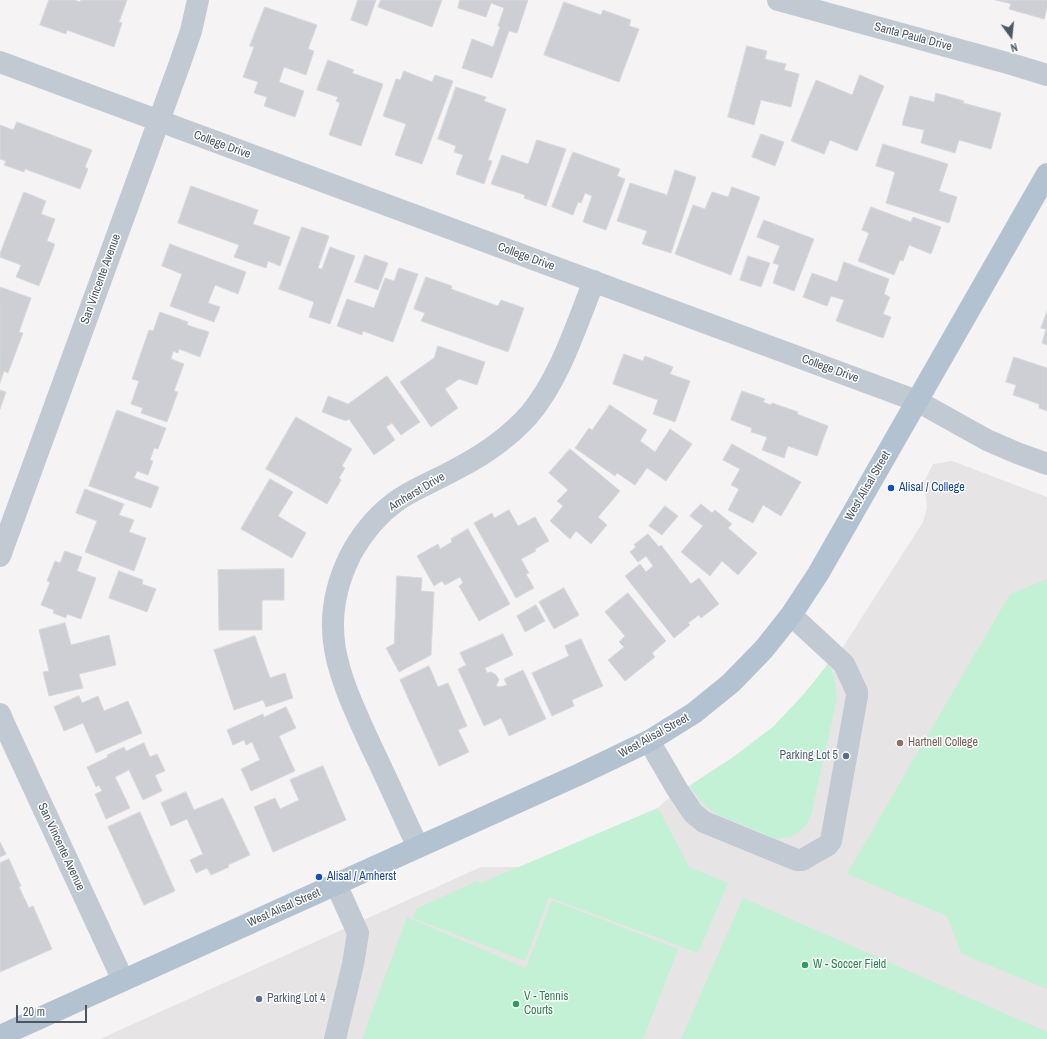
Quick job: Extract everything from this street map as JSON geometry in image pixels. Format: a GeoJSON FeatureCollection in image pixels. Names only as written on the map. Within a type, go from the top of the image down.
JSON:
{"type":"FeatureCollection","features":[{"type":"Feature","properties":{"kind":"main road","name":"West Alisal Street"},"geometry":{"type":"LineString","coordinates":[[0,1036],[580,774],[649,741],[694,714],[731,683],[764,649],[791,615],[818,574],[1047,174]]}},
{"type":"Feature","properties":{"kind":"street","name":"San Vincente Avenue"},"geometry":{"type":"LineString","coordinates":[[0,556],[180,63],[191,31],[198,0]]}},
{"type":"Feature","properties":{"kind":"street","name":"Santa Paula Drive"},"geometry":{"type":"LineString","coordinates":[[778,0],[1047,75]]}},
{"type":"Feature","properties":{"kind":"street","name":"College Drive"},"geometry":{"type":"LineString","coordinates":[[0,62],[917,401],[987,440],[1047,464]]}},
{"type":"Feature","properties":{"kind":"street","name":"Amherst Drive"},"geometry":{"type":"LineString","coordinates":[[418,847],[350,698],[340,672],[333,633],[334,610],[338,587],[355,547],[380,514],[401,498],[482,454],[499,442],[528,416],[558,371],[594,281]]}},
{"type":"Feature","properties":{"kind":"street"},"geometry":{"type":"LineString","coordinates":[[649,741],[693,813],[704,822],[797,860],[802,860],[828,846],[831,841],[857,692],[844,664],[791,615]]}},
{"type":"Feature","properties":{"kind":"street","name":"San Vincente Avenue"},"geometry":{"type":"LineString","coordinates":[[0,714],[123,980]]}},
{"type":"Feature","properties":{"kind":"street"},"geometry":{"type":"LineString","coordinates":[[334,1039],[353,964],[358,933],[336,884]]}},
{"type":"Feature","properties":{"kind":"shaded area","name":"Hartnell College"},"geometry":{"type":"Polygon","coordinates":[[[952,461],[1047,497],[1047,1039],[100,1039],[481,867],[520,867],[658,808],[665,801],[732,758],[773,727],[804,694],[841,650],[923,522],[927,507],[924,482],[933,464],[952,461]]]}},
{"type":"Feature","properties":{"kind":"green space"},"geometry":{"type":"Polygon","coordinates":[[[1047,579],[1047,989],[962,954],[947,916],[847,874],[1010,594],[1047,579]]]}},
{"type":"Feature","properties":{"kind":"green space"},"geometry":{"type":"Polygon","coordinates":[[[828,664],[834,676],[837,698],[811,815],[806,825],[791,837],[777,839],[716,814],[707,807],[690,786],[732,758],[773,727],[804,694],[828,664]]]}},
{"type":"Feature","properties":{"kind":"green space"},"geometry":{"type":"Polygon","coordinates":[[[658,808],[689,867],[728,883],[698,953],[549,897],[525,961],[413,918],[416,909],[477,881],[481,883],[658,808]]]}},
{"type":"Feature","properties":{"kind":"green space","name":"W - Soccer Field"},"geometry":{"type":"Polygon","coordinates":[[[743,898],[1047,1032],[1047,1039],[681,1039],[743,898]]]}},
{"type":"Feature","properties":{"kind":"green space","name":"V - Tennis Courts"},"geometry":{"type":"Polygon","coordinates":[[[552,900],[678,949],[643,1039],[362,1039],[407,917],[526,968],[552,900]]]}},
{"type":"Feature","properties":{"kind":"building"},"geometry":{"type":"Polygon","coordinates":[[[49,0],[74,0],[80,2],[81,0],[127,0],[119,22],[122,23],[114,47],[67,30],[66,34],[40,25],[49,0]]]}},
{"type":"Feature","properties":{"kind":"building"},"geometry":{"type":"Polygon","coordinates":[[[358,0],[376,0],[367,26],[351,20],[358,0]]]}},
{"type":"Feature","properties":{"kind":"building"},"geometry":{"type":"Polygon","coordinates":[[[381,0],[442,0],[432,27],[378,7],[381,0]]]}},
{"type":"Feature","properties":{"kind":"building"},"geometry":{"type":"Polygon","coordinates":[[[460,0],[528,0],[517,33],[509,31],[492,78],[462,68],[472,39],[493,47],[500,27],[498,26],[504,8],[491,3],[486,17],[458,8],[460,0]]]}},
{"type":"Feature","properties":{"kind":"building"},"geometry":{"type":"Polygon","coordinates":[[[996,0],[1047,0],[1047,8],[1044,19],[1009,9],[1011,4],[996,0]]]}},
{"type":"Feature","properties":{"kind":"building"},"geometry":{"type":"Polygon","coordinates":[[[564,2],[601,15],[603,10],[631,20],[629,26],[639,29],[619,82],[544,55],[564,2]]]}},
{"type":"Feature","properties":{"kind":"building"},"geometry":{"type":"Polygon","coordinates":[[[265,7],[317,25],[308,49],[314,51],[306,75],[284,67],[279,82],[304,91],[295,117],[264,106],[267,97],[254,93],[258,82],[243,77],[254,47],[250,46],[265,7]]]}},
{"type":"Feature","properties":{"kind":"building"},"geometry":{"type":"Polygon","coordinates":[[[747,46],[767,51],[765,59],[786,64],[784,70],[799,74],[791,107],[761,100],[754,125],[728,117],[747,46]]]}},
{"type":"Feature","properties":{"kind":"building"},"geometry":{"type":"Polygon","coordinates":[[[328,60],[354,70],[352,73],[383,84],[361,146],[329,135],[340,103],[336,101],[338,97],[317,90],[328,60]]]}},
{"type":"Feature","properties":{"kind":"building"},"geometry":{"type":"Polygon","coordinates":[[[404,71],[432,82],[435,75],[453,81],[422,164],[395,155],[406,124],[383,116],[396,79],[400,80],[404,71]]]}},
{"type":"Feature","properties":{"kind":"building"},"geometry":{"type":"Polygon","coordinates":[[[860,75],[884,86],[857,151],[830,140],[824,154],[791,141],[816,80],[852,95],[860,75]]]}},
{"type":"Feature","properties":{"kind":"building"},"geometry":{"type":"Polygon","coordinates":[[[456,87],[486,97],[484,101],[506,109],[488,160],[492,161],[484,184],[456,174],[463,155],[454,152],[456,146],[438,139],[456,87]]]}},
{"type":"Feature","properties":{"kind":"building"},"geometry":{"type":"Polygon","coordinates":[[[936,93],[964,101],[963,103],[1001,113],[991,149],[959,140],[955,153],[921,143],[924,130],[902,125],[910,96],[934,102],[936,93]]]}},
{"type":"Feature","properties":{"kind":"building"},"geometry":{"type":"Polygon","coordinates":[[[17,122],[92,150],[85,167],[88,169],[80,189],[25,169],[24,172],[4,165],[6,161],[0,159],[0,125],[13,130],[17,122]]]}},
{"type":"Feature","properties":{"kind":"building"},"geometry":{"type":"Polygon","coordinates":[[[761,134],[784,142],[775,166],[752,157],[761,134]]]}},
{"type":"Feature","properties":{"kind":"building"},"geometry":{"type":"Polygon","coordinates":[[[537,140],[566,149],[546,206],[524,198],[525,195],[491,184],[502,155],[528,164],[537,140]]]}},
{"type":"Feature","properties":{"kind":"building"},"geometry":{"type":"Polygon","coordinates":[[[883,144],[948,164],[939,191],[957,197],[949,223],[886,203],[895,172],[876,166],[883,144]]]}},
{"type":"Feature","properties":{"kind":"building"},"geometry":{"type":"Polygon","coordinates":[[[573,152],[620,169],[617,176],[625,179],[606,230],[583,222],[592,196],[585,193],[581,203],[578,202],[573,215],[552,207],[573,152]]]}},
{"type":"Feature","properties":{"kind":"building"},"geometry":{"type":"Polygon","coordinates":[[[675,170],[696,177],[671,253],[642,244],[647,231],[617,221],[630,183],[667,195],[675,170]]]}},
{"type":"Feature","properties":{"kind":"building"},"geometry":{"type":"Polygon","coordinates":[[[191,186],[258,210],[253,224],[290,237],[280,266],[268,261],[266,268],[234,257],[239,245],[178,223],[191,186]]]}},
{"type":"Feature","properties":{"kind":"building"},"geometry":{"type":"Polygon","coordinates":[[[732,187],[760,197],[731,275],[675,254],[693,205],[705,209],[712,192],[728,197],[732,187]]]}},
{"type":"Feature","properties":{"kind":"building"},"geometry":{"type":"Polygon","coordinates":[[[24,192],[46,201],[41,214],[55,219],[47,241],[55,244],[39,286],[16,277],[21,265],[0,257],[24,192]]]}},
{"type":"Feature","properties":{"kind":"building"},"geometry":{"type":"Polygon","coordinates":[[[871,207],[911,222],[913,217],[941,227],[931,254],[909,245],[903,261],[900,260],[894,275],[858,261],[869,233],[862,230],[871,207]]]}},
{"type":"Feature","properties":{"kind":"building"},"geometry":{"type":"Polygon","coordinates":[[[764,220],[814,239],[794,291],[773,283],[779,265],[773,263],[780,246],[757,237],[764,220]]]}},
{"type":"Feature","properties":{"kind":"building"},"geometry":{"type":"Polygon","coordinates":[[[302,227],[329,236],[318,268],[322,269],[330,247],[355,256],[330,324],[309,317],[314,302],[279,289],[302,227]]]}},
{"type":"Feature","properties":{"kind":"building"},"geometry":{"type":"Polygon","coordinates":[[[170,244],[246,272],[238,294],[215,285],[208,303],[220,307],[214,322],[170,306],[182,274],[162,266],[170,244]]]}},
{"type":"Feature","properties":{"kind":"building"},"geometry":{"type":"Polygon","coordinates":[[[365,255],[388,263],[378,290],[355,282],[365,255]]]}},
{"type":"Feature","properties":{"kind":"building"},"geometry":{"type":"Polygon","coordinates":[[[748,256],[770,263],[761,287],[740,280],[748,256]]]}},
{"type":"Feature","properties":{"kind":"building"},"geometry":{"type":"Polygon","coordinates":[[[844,262],[889,279],[884,294],[890,297],[883,314],[891,317],[883,338],[836,321],[844,300],[831,296],[827,306],[803,297],[812,273],[837,282],[844,262]]]}},
{"type":"Feature","properties":{"kind":"building"},"geometry":{"type":"Polygon","coordinates":[[[399,268],[418,274],[393,342],[363,331],[362,335],[337,326],[347,299],[374,308],[385,278],[394,281],[399,268]]]}},
{"type":"Feature","properties":{"kind":"building"},"geometry":{"type":"Polygon","coordinates":[[[426,277],[452,286],[451,289],[498,306],[501,300],[524,308],[508,352],[421,321],[425,313],[414,309],[426,277]]]}},
{"type":"Feature","properties":{"kind":"building"},"geometry":{"type":"Polygon","coordinates":[[[0,287],[31,298],[19,332],[23,333],[8,373],[4,371],[0,383],[0,287]]]}},
{"type":"Feature","properties":{"kind":"building"},"geometry":{"type":"Polygon","coordinates":[[[160,312],[188,322],[187,325],[209,332],[200,357],[179,349],[178,353],[173,351],[171,359],[184,364],[174,391],[178,392],[167,422],[141,413],[143,408],[131,404],[139,381],[132,379],[149,330],[153,331],[160,312]]]}},
{"type":"Feature","properties":{"kind":"building"},"geometry":{"type":"Polygon","coordinates":[[[1047,312],[1047,345],[1042,343],[1046,329],[1041,328],[1047,312]]]}},
{"type":"Feature","properties":{"kind":"building"},"geometry":{"type":"Polygon","coordinates":[[[438,346],[485,362],[477,385],[459,379],[445,389],[458,408],[431,427],[400,382],[434,358],[438,346]]]}},
{"type":"Feature","properties":{"kind":"building"},"geometry":{"type":"Polygon","coordinates":[[[624,354],[643,361],[645,356],[673,367],[670,374],[690,381],[675,422],[653,414],[658,400],[613,384],[624,354]]]}},
{"type":"Feature","properties":{"kind":"building"},"geometry":{"type":"Polygon","coordinates":[[[1014,357],[1047,368],[1047,411],[1039,408],[1039,404],[1013,395],[1016,385],[1006,382],[1014,357]]]}},
{"type":"Feature","properties":{"kind":"building"},"geometry":{"type":"Polygon","coordinates":[[[387,376],[420,422],[401,435],[392,423],[386,427],[395,440],[374,455],[349,419],[346,421],[322,412],[328,396],[348,404],[387,376]]]}},
{"type":"Feature","properties":{"kind":"building"},"geometry":{"type":"Polygon","coordinates":[[[0,390],[6,392],[0,409],[0,390]]]}},
{"type":"Feature","properties":{"kind":"building"},"geometry":{"type":"Polygon","coordinates":[[[742,391],[765,399],[763,402],[771,405],[772,403],[798,412],[797,414],[828,426],[817,456],[788,446],[784,458],[762,450],[767,437],[751,432],[752,428],[731,420],[742,391]]]}},
{"type":"Feature","properties":{"kind":"building"},"geometry":{"type":"Polygon","coordinates":[[[610,405],[647,430],[640,441],[655,452],[670,429],[692,444],[666,481],[647,468],[635,485],[617,473],[615,476],[575,448],[589,428],[592,430],[610,405]]]}},
{"type":"Feature","properties":{"kind":"building"},"geometry":{"type":"Polygon","coordinates":[[[117,410],[166,428],[158,449],[154,448],[150,460],[153,461],[148,475],[137,471],[134,478],[159,487],[151,508],[89,486],[117,410]]]}},
{"type":"Feature","properties":{"kind":"building"},"geometry":{"type":"Polygon","coordinates":[[[296,417],[352,449],[342,466],[345,468],[339,478],[341,480],[327,504],[266,469],[296,417]]]}},
{"type":"Feature","properties":{"kind":"building"},"geometry":{"type":"Polygon","coordinates":[[[732,444],[801,482],[781,516],[763,505],[753,523],[728,510],[739,489],[731,485],[740,469],[723,460],[732,444]]]}},
{"type":"Feature","properties":{"kind":"building"},"geometry":{"type":"Polygon","coordinates":[[[570,449],[620,491],[598,517],[607,525],[591,544],[576,531],[570,539],[550,521],[563,506],[557,501],[568,490],[549,473],[570,449]]]}},
{"type":"Feature","properties":{"kind":"building"},"geometry":{"type":"Polygon","coordinates":[[[270,479],[293,492],[278,516],[306,533],[292,558],[241,529],[270,479]]]}},
{"type":"Feature","properties":{"kind":"building"},"geometry":{"type":"Polygon","coordinates":[[[85,489],[124,504],[119,515],[134,520],[129,532],[146,538],[134,571],[85,552],[97,521],[76,513],[85,489]]]}},
{"type":"Feature","properties":{"kind":"building"},"geometry":{"type":"Polygon","coordinates":[[[701,504],[712,513],[715,510],[732,524],[728,528],[757,553],[738,575],[722,561],[710,576],[681,552],[703,526],[690,516],[701,504]]]}},
{"type":"Feature","properties":{"kind":"building"},"geometry":{"type":"Polygon","coordinates":[[[665,506],[678,516],[662,535],[649,526],[665,506]]]}},
{"type":"Feature","properties":{"kind":"building"},"geometry":{"type":"Polygon","coordinates":[[[509,510],[518,526],[535,517],[549,541],[535,549],[536,551],[521,559],[529,573],[526,574],[534,588],[516,598],[474,523],[492,513],[494,518],[509,510]]]}},
{"type":"Feature","properties":{"kind":"building"},"geometry":{"type":"Polygon","coordinates":[[[468,529],[510,604],[479,621],[459,586],[463,583],[460,577],[445,585],[442,581],[434,586],[417,556],[438,544],[440,549],[452,542],[451,539],[468,529]]]}},
{"type":"Feature","properties":{"kind":"building"},"geometry":{"type":"Polygon","coordinates":[[[648,534],[659,547],[661,545],[691,584],[699,578],[719,604],[701,618],[699,615],[688,623],[690,625],[674,638],[625,576],[640,564],[646,572],[653,566],[646,556],[638,562],[630,552],[636,547],[634,545],[648,534]]]}},
{"type":"Feature","properties":{"kind":"building"},"geometry":{"type":"Polygon","coordinates":[[[65,551],[82,557],[77,571],[96,578],[81,619],[67,614],[66,618],[53,613],[54,610],[41,605],[50,582],[47,581],[55,561],[60,563],[65,551]]]}},
{"type":"Feature","properties":{"kind":"building"},"geometry":{"type":"Polygon","coordinates":[[[284,569],[284,600],[262,600],[262,630],[219,630],[218,570],[284,569]]]}},
{"type":"Feature","properties":{"kind":"building"},"geometry":{"type":"Polygon","coordinates":[[[119,571],[143,580],[142,584],[156,589],[147,612],[109,598],[119,571]]]}},
{"type":"Feature","properties":{"kind":"building"},"geometry":{"type":"Polygon","coordinates":[[[397,576],[422,578],[421,591],[434,592],[431,655],[399,672],[386,648],[394,644],[397,576]]]}},
{"type":"Feature","properties":{"kind":"building"},"geometry":{"type":"Polygon","coordinates":[[[564,588],[579,615],[554,629],[539,602],[564,588]]]}},
{"type":"Feature","properties":{"kind":"building"},"geometry":{"type":"Polygon","coordinates":[[[628,593],[666,641],[652,653],[655,657],[625,681],[608,660],[624,647],[619,642],[625,636],[605,612],[628,593]]]}},
{"type":"Feature","properties":{"kind":"building"},"geometry":{"type":"Polygon","coordinates":[[[536,605],[545,621],[525,632],[517,616],[536,605]]]}},
{"type":"Feature","properties":{"kind":"building"},"geometry":{"type":"Polygon","coordinates":[[[65,623],[71,645],[109,635],[116,665],[79,674],[83,688],[49,696],[43,672],[49,671],[39,630],[65,623]]]}},
{"type":"Feature","properties":{"kind":"building"},"geometry":{"type":"Polygon","coordinates":[[[503,634],[513,655],[485,668],[487,673],[491,672],[496,675],[499,680],[496,686],[500,687],[507,685],[504,679],[523,670],[546,719],[509,736],[501,718],[484,726],[458,669],[466,665],[460,653],[503,634]]]}},
{"type":"Feature","properties":{"kind":"building"},"geometry":{"type":"Polygon","coordinates":[[[255,636],[270,678],[285,673],[293,698],[266,707],[263,700],[234,710],[214,650],[255,636]]]}},
{"type":"Feature","properties":{"kind":"building"},"geometry":{"type":"Polygon","coordinates":[[[581,639],[603,686],[572,700],[574,706],[552,716],[532,673],[569,656],[565,646],[581,639]]]}},
{"type":"Feature","properties":{"kind":"building"},"geometry":{"type":"Polygon","coordinates":[[[429,666],[438,687],[448,683],[467,726],[458,730],[469,752],[439,766],[400,680],[429,666]]]}},
{"type":"Feature","properties":{"kind":"building"},"geometry":{"type":"Polygon","coordinates":[[[79,696],[82,703],[98,696],[104,711],[128,701],[142,733],[96,753],[83,723],[64,731],[54,707],[79,696]]]}},
{"type":"Feature","properties":{"kind":"building"},"geometry":{"type":"Polygon","coordinates":[[[286,707],[296,728],[279,736],[295,771],[251,791],[241,769],[260,760],[252,742],[246,745],[244,740],[233,745],[227,730],[263,714],[264,717],[286,707]]]}},
{"type":"Feature","properties":{"kind":"building"},"geometry":{"type":"Polygon","coordinates":[[[144,743],[150,757],[157,754],[165,771],[155,775],[162,791],[143,800],[129,770],[115,777],[130,808],[106,819],[95,794],[102,791],[99,785],[96,787],[87,767],[124,747],[126,751],[144,743]]]}},
{"type":"Feature","properties":{"kind":"building"},"geometry":{"type":"Polygon","coordinates":[[[323,766],[346,820],[273,852],[254,807],[275,798],[280,809],[299,800],[290,780],[323,766]]]}},
{"type":"Feature","properties":{"kind":"building"},"geometry":{"type":"Polygon","coordinates":[[[186,792],[194,810],[223,798],[250,855],[211,875],[207,868],[196,873],[190,860],[203,854],[187,819],[171,826],[161,803],[186,792]]]}},
{"type":"Feature","properties":{"kind":"building"},"geometry":{"type":"Polygon","coordinates":[[[140,812],[175,891],[144,905],[108,827],[140,812]]]}},
{"type":"Feature","properties":{"kind":"building"},"geometry":{"type":"Polygon","coordinates":[[[0,842],[6,854],[0,857],[0,842]]]}},
{"type":"Feature","properties":{"kind":"building"},"geometry":{"type":"Polygon","coordinates":[[[9,859],[21,886],[19,887],[29,908],[33,906],[52,949],[0,972],[0,863],[9,859]]]}},
{"type":"Feature","properties":{"kind":"place","name":"Alisal / College"},"geometry":{"type":"Point","coordinates":[891,488]}},
{"type":"Feature","properties":{"kind":"place","name":"Hartnell College"},"geometry":{"type":"Point","coordinates":[900,743]}},
{"type":"Feature","properties":{"kind":"place","name":"Parking Lot 5"},"geometry":{"type":"Point","coordinates":[846,756]}},
{"type":"Feature","properties":{"kind":"place","name":"Alisal / Amherst"},"geometry":{"type":"Point","coordinates":[319,877]}},
{"type":"Feature","properties":{"kind":"place","name":"W - Soccer Field"},"geometry":{"type":"Point","coordinates":[805,965]}},
{"type":"Feature","properties":{"kind":"place","name":"Parking Lot 4"},"geometry":{"type":"Point","coordinates":[259,999]}},
{"type":"Feature","properties":{"kind":"place","name":"V - Tennis Courts"},"geometry":{"type":"Point","coordinates":[516,1004]}}]}
